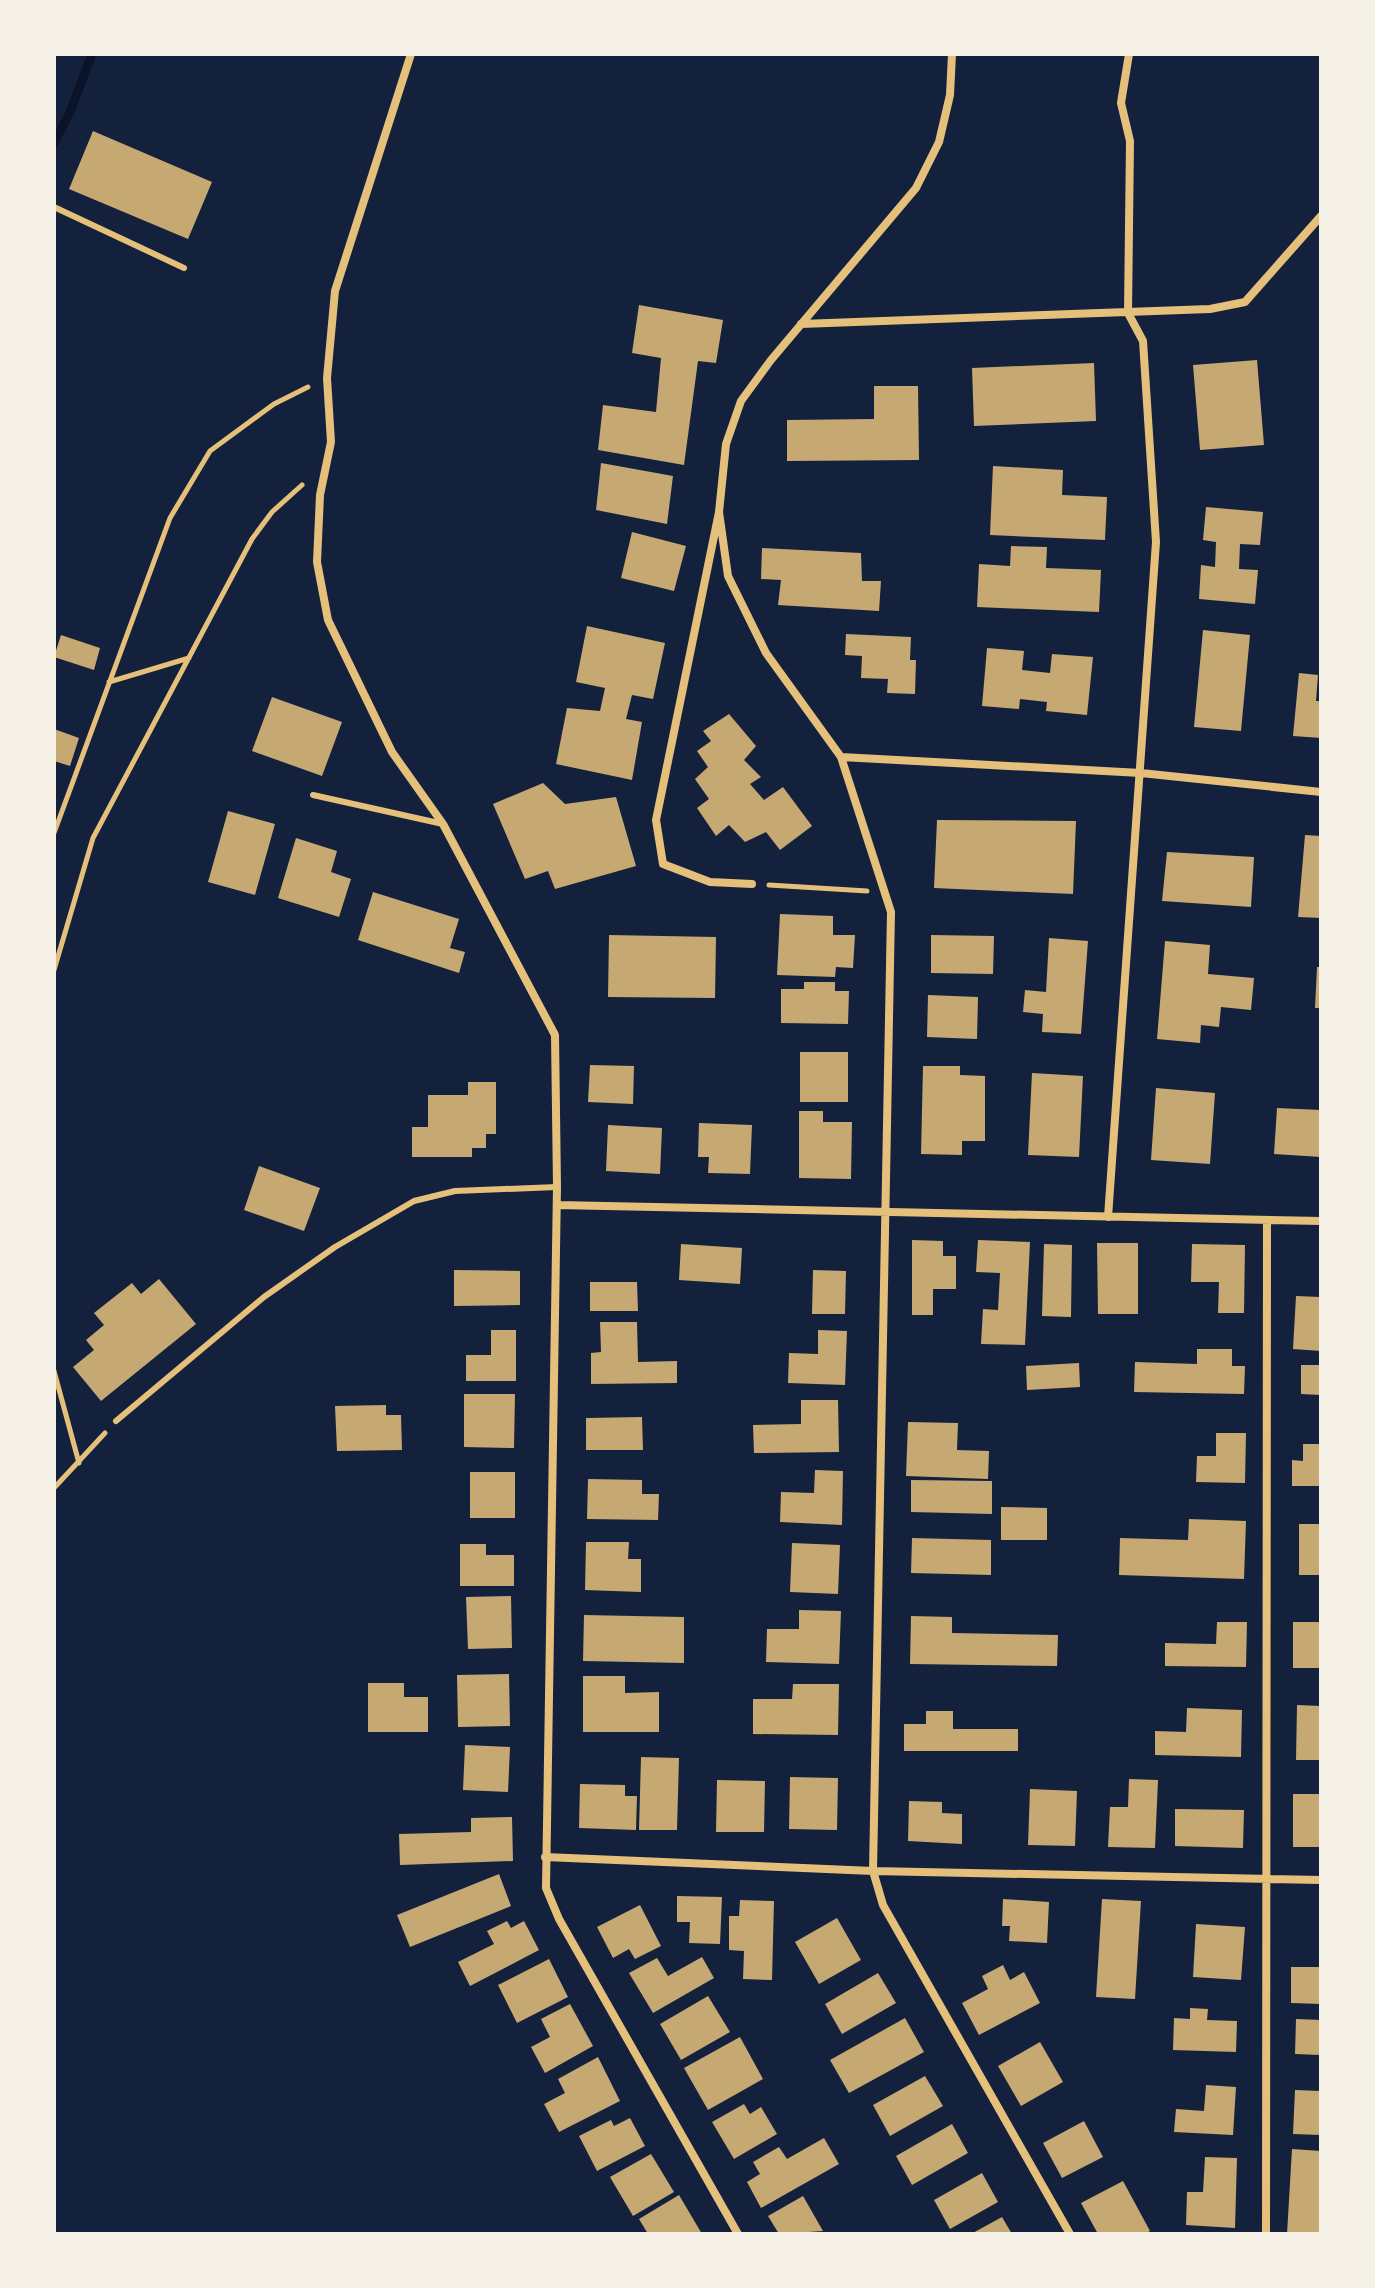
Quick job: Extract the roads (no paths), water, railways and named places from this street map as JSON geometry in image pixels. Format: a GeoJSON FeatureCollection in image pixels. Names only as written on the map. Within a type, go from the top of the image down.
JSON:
{"type":"FeatureCollection","features":[{"type":"Feature","properties":{"kind":"street"},"geometry":{"type":"LineString","coordinates":[[411,54],[335,291],[327,378],[331,442],[329,465],[320,495],[317,562],[328,620],[392,752],[443,824],[555,1035],[557,1205],[546,1888],[559,1919],[738,2234]]}},
{"type":"Feature","properties":{"kind":"street"},"geometry":{"type":"LineString","coordinates":[[752,884],[710,882],[663,864],[656,820],[719,512],[726,444],[741,401],[801,324],[916,188],[939,142],[950,95],[952,54]]}},
{"type":"Feature","properties":{"kind":"street"},"geometry":{"type":"LineString","coordinates":[[1108,1217],[1156,542],[1143,341],[1128,313],[1130,141],[1121,103],[1129,54]]}},
{"type":"Feature","properties":{"kind":"street"},"geometry":{"type":"LineString","coordinates":[[801,324],[1210,309],[1245,302],[1321,216]]}},
{"type":"Feature","properties":{"kind":"street"},"geometry":{"type":"LineString","coordinates":[[719,512],[728,576],[766,653],[841,757],[891,912],[873,1871],[883,1905],[1070,2234]]}},
{"type":"Feature","properties":{"kind":"street"},"geometry":{"type":"LineString","coordinates":[[841,757],[1141,773],[1321,792]]}},
{"type":"Feature","properties":{"kind":"street"},"geometry":{"type":"LineString","coordinates":[[557,1205],[1321,1221]]}},
{"type":"Feature","properties":{"kind":"street"},"geometry":{"type":"LineString","coordinates":[[1266,2234],[1267,1220]]}},
{"type":"Feature","properties":{"kind":"street"},"geometry":{"type":"LineString","coordinates":[[545,1857],[873,1871],[1321,1880]]}},
{"type":"Feature","properties":{"kind":"lane"},"geometry":{"type":"LineString","coordinates":[[54,207],[184,268]]}},
{"type":"Feature","properties":{"kind":"lane"},"geometry":{"type":"LineString","coordinates":[[313,795],[443,824]]}},
{"type":"Feature","properties":{"kind":"lane"},"geometry":{"type":"LineString","coordinates":[[116,1421],[264,1297],[335,1247],[414,1201],[455,1191],[557,1187]]}},
{"type":"Feature","properties":{"kind":"waterway"},"geometry":{"type":"LineString","coordinates":[[54,143],[70,112],[92,54]]}}]}
